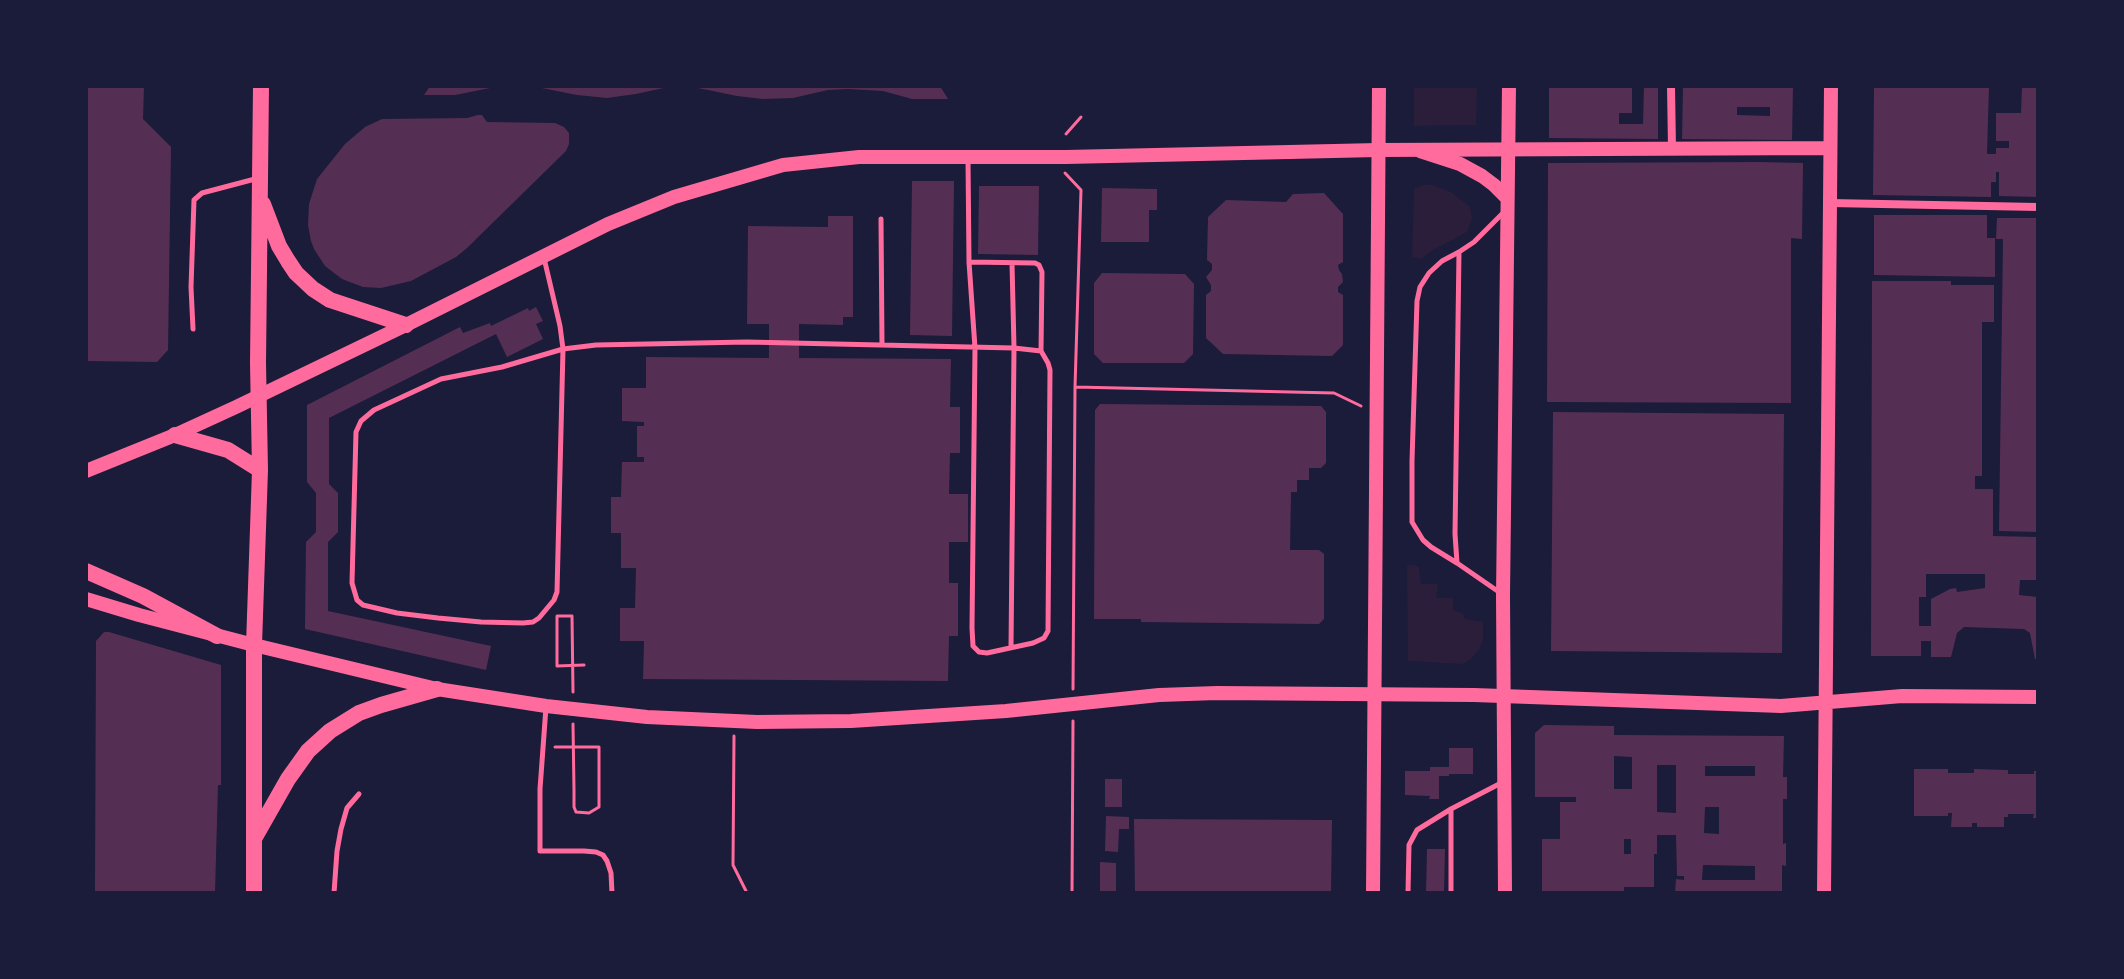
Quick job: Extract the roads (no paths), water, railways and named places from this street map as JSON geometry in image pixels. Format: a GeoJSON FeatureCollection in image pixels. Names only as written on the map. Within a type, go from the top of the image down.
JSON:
{"type":"FeatureCollection","features":[{"type":"Feature","properties":{"kind":"highway"},"geometry":{"type":"LineString","coordinates":[[254,893],[261,86]]}},
{"type":"Feature","properties":{"kind":"highway"},"geometry":{"type":"LineString","coordinates":[[260,186],[279,246],[296,273],[330,300],[406,325]]}},
{"type":"Feature","properties":{"kind":"highway"},"geometry":{"type":"LineString","coordinates":[[175,435],[228,450],[260,470]]}},
{"type":"Feature","properties":{"kind":"highway"},"geometry":{"type":"LineString","coordinates":[[86,571],[143,596],[217,636]]}},
{"type":"Feature","properties":{"kind":"highway"},"geometry":{"type":"LineString","coordinates":[[253,840],[288,779],[308,751],[330,731],[359,713],[437,689]]}},
{"type":"Feature","properties":{"kind":"main road"},"geometry":{"type":"LineString","coordinates":[[1373,893],[1379,86]]}},
{"type":"Feature","properties":{"kind":"main road"},"geometry":{"type":"LineString","coordinates":[[1505,893],[1503,596],[1509,86]]}},
{"type":"Feature","properties":{"kind":"main road"},"geometry":{"type":"LineString","coordinates":[[1824,893],[1831,86]]}},
{"type":"Feature","properties":{"kind":"main road"},"geometry":{"type":"LineString","coordinates":[[86,471],[175,435],[260,395],[608,224],[674,197],[783,165],[859,157],[1830,148]]}},
{"type":"Feature","properties":{"kind":"main road"},"geometry":{"type":"LineString","coordinates":[[1420,151],[1460,164],[1482,176],[1494,185],[1507,204]]}},
{"type":"Feature","properties":{"kind":"main road"},"geometry":{"type":"LineString","coordinates":[[86,599],[217,636],[437,689],[546,706],[647,717],[851,721],[1006,711],[1188,694],[1504,696],[1781,706],[1902,696],[2038,697]]}},
{"type":"Feature","properties":{"kind":"street"},"geometry":{"type":"LineString","coordinates":[[1671,86],[1672,149]]}},
{"type":"Feature","properties":{"kind":"street"},"geometry":{"type":"LineString","coordinates":[[1830,203],[2038,207]]}},
{"type":"Feature","properties":{"kind":"lane"},"geometry":{"type":"LineString","coordinates":[[968,157],[969,262],[975,348],[973,646],[979,652],[987,653],[1033,643],[1044,638],[1048,631],[1050,370],[1041,351],[1042,272],[1039,265],[969,262]]}},
{"type":"Feature","properties":{"kind":"lane"},"geometry":{"type":"LineString","coordinates":[[193,329],[194,200],[202,193],[260,186]]}},
{"type":"Feature","properties":{"kind":"lane"},"geometry":{"type":"LineString","coordinates":[[1503,596],[1423,540],[1412,522],[1412,461],[1420,287],[1442,261],[1474,242],[1507,204]]}},
{"type":"Feature","properties":{"kind":"lane"},"geometry":{"type":"LineString","coordinates":[[881,219],[882,345]]}},
{"type":"Feature","properties":{"kind":"lane"},"geometry":{"type":"LineString","coordinates":[[1457,563],[1459,252]]}},
{"type":"Feature","properties":{"kind":"lane"},"geometry":{"type":"LineString","coordinates":[[544,256],[563,349],[557,592],[554,600],[545,613],[533,622],[523,623],[397,613],[373,608],[357,600],[352,583],[356,432],[361,421],[374,410],[441,379],[502,367],[563,349],[646,342],[1041,351]]}},
{"type":"Feature","properties":{"kind":"lane"},"geometry":{"type":"LineString","coordinates":[[1011,647],[1012,263]]}},
{"type":"Feature","properties":{"kind":"lane"},"geometry":{"type":"LineString","coordinates":[[546,706],[540,789],[540,851],[584,851],[603,855],[611,873],[612,893]]}},
{"type":"Feature","properties":{"kind":"lane"},"geometry":{"type":"LineString","coordinates":[[1408,893],[1409,845],[1417,830],[1504,781]]}},
{"type":"Feature","properties":{"kind":"lane"},"geometry":{"type":"LineString","coordinates":[[334,893],[341,829],[347,808],[359,794]]}},
{"type":"Feature","properties":{"kind":"lane"},"geometry":{"type":"LineString","coordinates":[[1451,809],[1451,893]]}}]}
